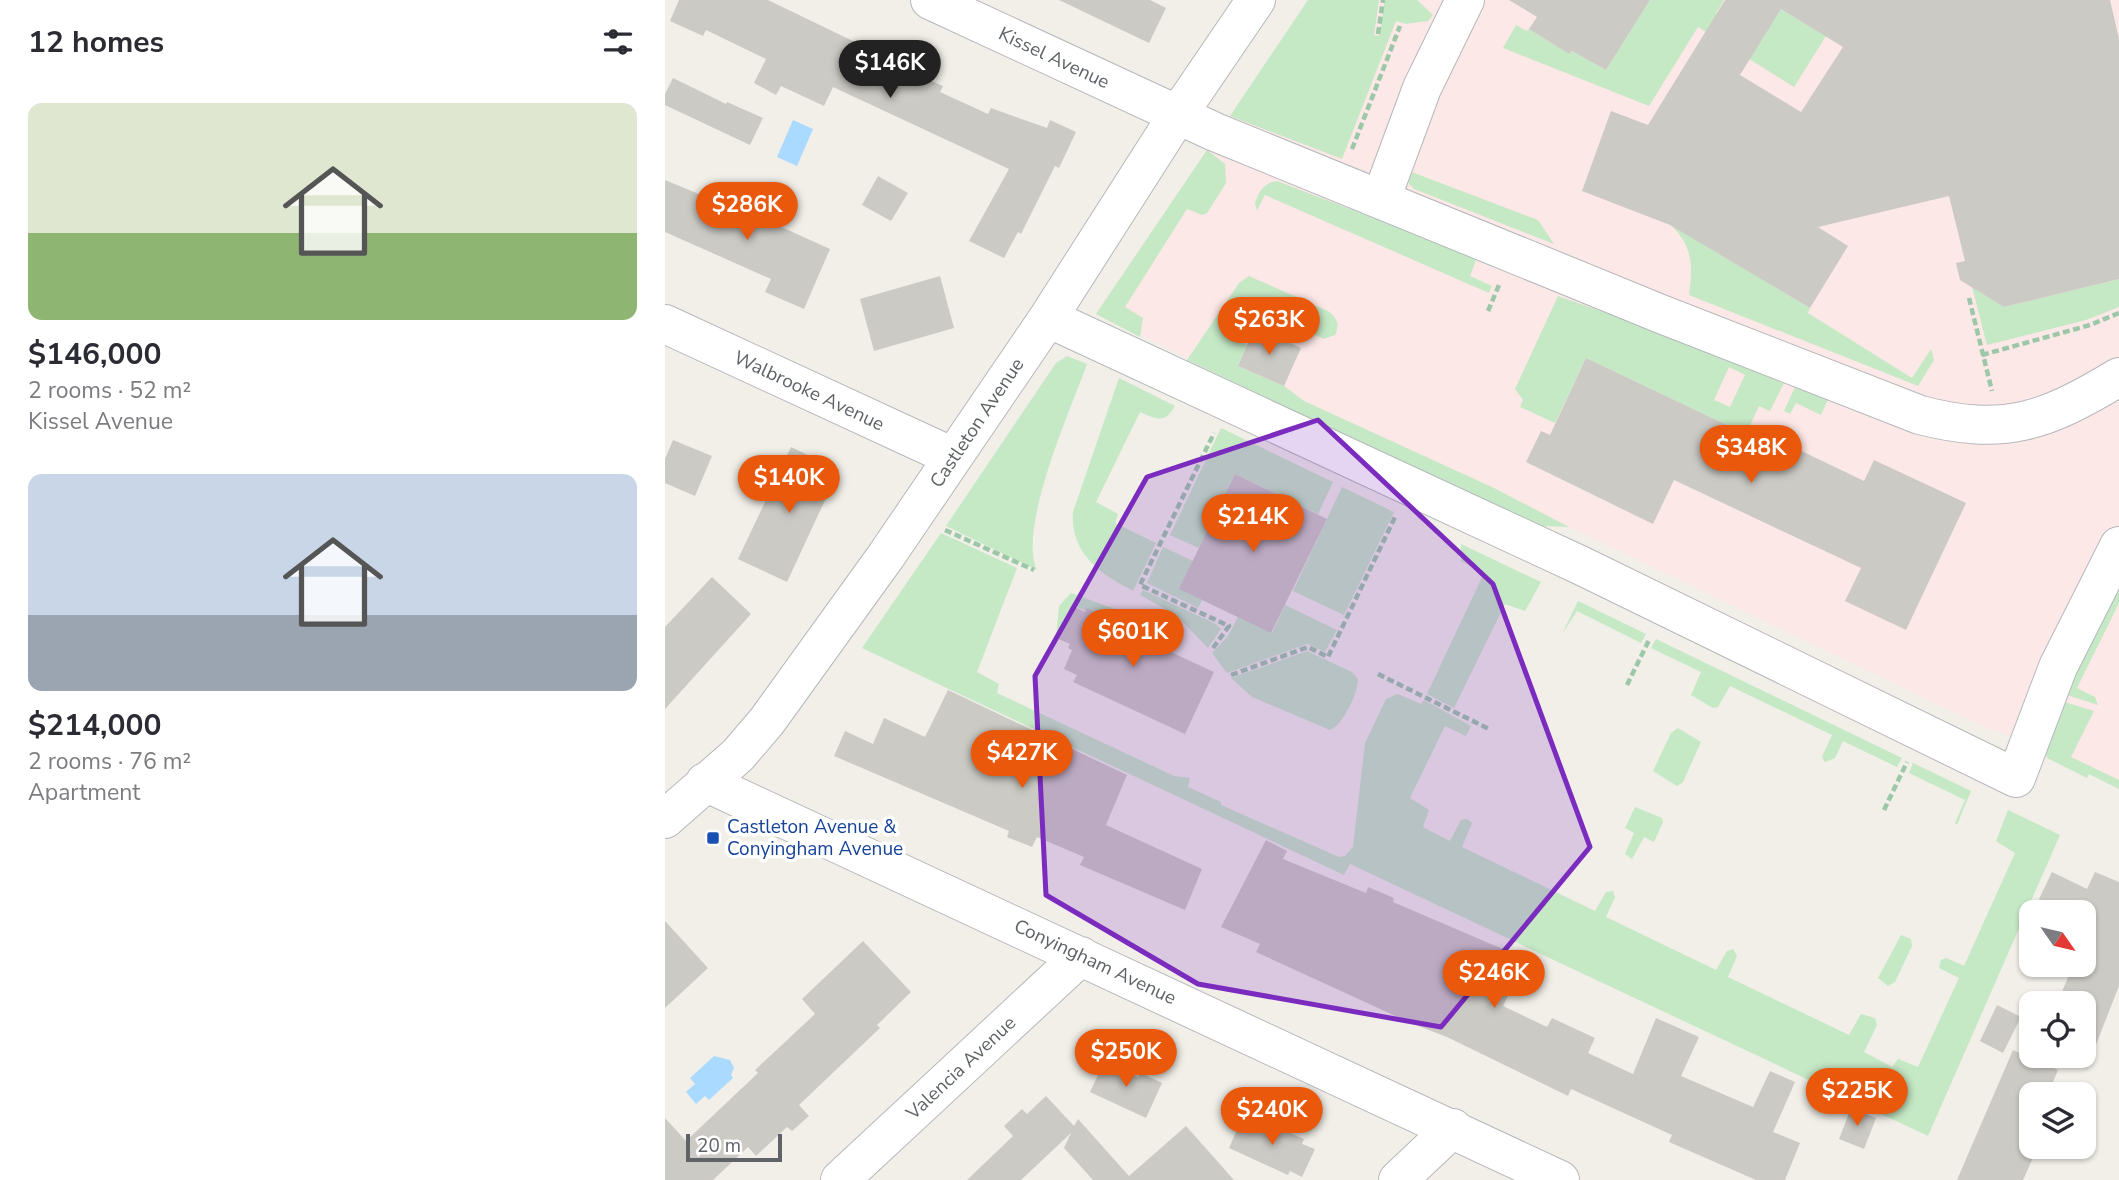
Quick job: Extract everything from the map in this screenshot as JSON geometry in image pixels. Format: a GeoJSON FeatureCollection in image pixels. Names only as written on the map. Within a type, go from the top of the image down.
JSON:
{"type":"FeatureCollection","features":[{"type":"Feature","properties":{"kind":"street","name":"Kissel Avenue"},"geometry":{"type":"LineString","coordinates":[[930,0],[1177,116],[1661,314],[1920,415],[1957,424],[2014,425],[2040,419],[2119,377]]}},
{"type":"Feature","properties":{"kind":"street","name":"Castleton Avenue"},"geometry":{"type":"LineString","coordinates":[[665,819],[738,755],[767,721],[954,457],[1256,0]]}},
{"type":"Feature","properties":{"kind":"street"},"geometry":{"type":"LineString","coordinates":[[1381,199],[1422,88],[1465,0]]}},
{"type":"Feature","properties":{"kind":"street"},"geometry":{"type":"LineString","coordinates":[[1048,318],[1582,566],[1975,761],[2016,778],[2058,667],[2119,546]]}},
{"type":"Feature","properties":{"kind":"street","name":"Walbrooke Avenue"},"geometry":{"type":"LineString","coordinates":[[665,324],[954,457]]}},
{"type":"Feature","properties":{"kind":"street","name":"Conyingham Avenue"},"geometry":{"type":"LineString","coordinates":[[705,782],[1560,1180]]}},
{"type":"Feature","properties":{"kind":"street","name":"Valencia Avenue"},"geometry":{"type":"LineString","coordinates":[[840,1180],[1081,956]]}},
{"type":"Feature","properties":{"kind":"street"},"geometry":{"type":"LineString","coordinates":[[1398,1180],[1453,1128]]}},
{"type":"Feature","properties":{"kind":"path"},"geometry":{"type":"LineString","coordinates":[[1378,34],[1383,0]]}},
{"type":"Feature","properties":{"kind":"path"},"geometry":{"type":"LineString","coordinates":[[1351,152],[1400,26]]}},
{"type":"Feature","properties":{"kind":"path"},"geometry":{"type":"LineString","coordinates":[[1969,298],[1992,391],[1997,397]]}},
{"type":"Feature","properties":{"kind":"path"},"geometry":{"type":"LineString","coordinates":[[1982,355],[2090,325],[2119,313]]}},
{"type":"Feature","properties":{"kind":"path"},"geometry":{"type":"LineString","coordinates":[[1213,648],[1229,626],[1140,585],[1219,423]]}},
{"type":"Feature","properties":{"kind":"path"},"geometry":{"type":"LineString","coordinates":[[1231,675],[1308,647],[1328,657],[1399,509]]}},
{"type":"Feature","properties":{"kind":"path"},"geometry":{"type":"LineString","coordinates":[[941,529],[1034,570]]}},
{"type":"Feature","properties":{"kind":"path"},"geometry":{"type":"LineString","coordinates":[[1627,685],[1652,634]]}},
{"type":"Feature","properties":{"kind":"path"},"geometry":{"type":"LineString","coordinates":[[1378,674],[1491,730]]}},
{"type":"Feature","properties":{"kind":"path"},"geometry":{"type":"LineString","coordinates":[[1884,810],[1908,758]]}},
{"type":"Feature","properties":{"kind":"highlighted area"},"geometry":{"type":"Polygon","coordinates":[[[1318,420],[1493,584],[1590,847],[1441,1027],[1198,984],[1046,895],[1035,676],[1147,477],[1318,420]]]}},
{"type":"Feature","properties":{"kind":"shaded area"},"geometry":{"type":"Polygon","coordinates":[[[1308,0],[2119,0],[2119,789],[2089,774],[2087,778],[2047,758],[2045,749],[1987,728],[1569,527],[1542,526],[1522,520],[1096,314],[1308,0]]]}},
{"type":"Feature","properties":{"kind":"green space"},"geometry":{"type":"Polygon","coordinates":[[[1308,0],[1379,0],[1374,35],[1379,36],[1385,0],[1417,0],[1433,15],[1428,21],[1406,24],[1396,21],[1342,159],[1230,116],[1308,0]]]}},
{"type":"Feature","properties":{"kind":"green space"},"geometry":{"type":"Polygon","coordinates":[[[1650,0],[1724,0],[1716,13],[1761,40],[1781,9],[1826,36],[1794,87],[1698,27],[1649,106],[1503,48],[1516,25],[1527,31],[1529,29],[1569,54],[1572,51],[1606,70],[1650,0]]]}},
{"type":"Feature","properties":{"kind":"green space"},"geometry":{"type":"Polygon","coordinates":[[[1207,150],[1225,164],[1226,183],[1207,213],[1202,215],[1187,209],[1125,307],[1143,318],[1140,337],[1096,314],[1207,150]]]}},
{"type":"Feature","properties":{"kind":"green space"},"geometry":{"type":"Polygon","coordinates":[[[1409,171],[1538,220],[1554,244],[1414,189],[1409,184],[1409,171]]]}},
{"type":"Feature","properties":{"kind":"green space"},"geometry":{"type":"Polygon","coordinates":[[[1277,181],[1491,263],[1490,266],[1476,260],[1470,276],[1492,286],[1489,293],[1265,195],[1257,211],[1255,203],[1260,191],[1277,181]]]}},
{"type":"Feature","properties":{"kind":"green space"},"geometry":{"type":"Polygon","coordinates":[[[1671,225],[1810,308],[1808,313],[1912,378],[1931,349],[1934,360],[1918,386],[1689,295],[1690,257],[1684,241],[1671,225]]]}},
{"type":"Feature","properties":{"kind":"green space"},"geometry":{"type":"Polygon","coordinates":[[[1249,276],[1328,311],[1335,319],[1337,328],[1335,335],[1324,339],[1288,323],[1282,339],[1263,331],[1265,326],[1247,318],[1237,340],[1247,345],[1238,366],[1284,386],[1304,401],[1494,488],[1569,527],[1542,526],[1522,520],[1187,360],[1239,283],[1249,276]]]}},
{"type":"Feature","properties":{"kind":"green space"},"geometry":{"type":"Polygon","coordinates":[[[2119,279],[2119,307],[2086,320],[1987,345],[1972,287],[2004,307],[2119,279]]]}},
{"type":"Feature","properties":{"kind":"green space"},"geometry":{"type":"Polygon","coordinates":[[[1558,296],[1694,344],[1785,381],[1770,411],[1759,406],[1746,434],[1586,358],[1555,423],[1520,407],[1523,400],[1515,389],[1558,296]],[[1729,367],[1714,400],[1730,407],[1745,375],[1729,367]]]}},
{"type":"Feature","properties":{"kind":"green space"},"geometry":{"type":"Polygon","coordinates":[[[1067,356],[1087,364],[1040,498],[1034,526],[1033,551],[1037,570],[946,526],[1056,363],[1067,356]]]}},
{"type":"Feature","properties":{"kind":"green space"},"geometry":{"type":"Polygon","coordinates":[[[1119,378],[1175,406],[1164,418],[1151,417],[1140,412],[1096,502],[1118,514],[1115,523],[1156,543],[1133,591],[1099,570],[1090,561],[1082,551],[1073,527],[1073,512],[1119,378]]]}},
{"type":"Feature","properties":{"kind":"green space"},"geometry":{"type":"Polygon","coordinates":[[[1796,385],[1828,399],[1821,415],[1796,403],[1790,414],[1784,411],[1796,385]]]}},
{"type":"Feature","properties":{"kind":"green space"},"geometry":{"type":"Polygon","coordinates":[[[1221,428],[1333,482],[1318,514],[1235,474],[1199,548],[1170,535],[1221,428]]]}},
{"type":"Feature","properties":{"kind":"green space"},"geometry":{"type":"Polygon","coordinates":[[[1342,487],[1394,512],[1344,615],[1293,591],[1342,487]]]}},
{"type":"Feature","properties":{"kind":"green space"},"geometry":{"type":"Polygon","coordinates":[[[941,533],[1017,568],[977,672],[999,684],[997,693],[1174,776],[1190,778],[1188,787],[1221,802],[1221,805],[1339,857],[1345,856],[1353,847],[1365,743],[1386,699],[1398,694],[1421,704],[1424,700],[1471,726],[1466,736],[1445,726],[1410,798],[1429,810],[1423,827],[1450,841],[1461,820],[1467,819],[1472,823],[1462,847],[1595,911],[1606,892],[1613,891],[1615,897],[1606,917],[1716,970],[1727,951],[1733,949],[1737,956],[1728,977],[1849,1035],[1861,1014],[1875,1018],[1877,1025],[1864,1052],[1892,1067],[1898,1059],[1918,1067],[1959,978],[1939,968],[1941,960],[1946,958],[1964,966],[2015,853],[1996,841],[2008,810],[2060,835],[2031,900],[2019,900],[2019,928],[1928,1136],[1350,864],[1344,875],[862,648],[941,533]]]}},
{"type":"Feature","properties":{"kind":"green space"},"geometry":{"type":"Polygon","coordinates":[[[1461,544],[1541,582],[1525,611],[1505,604],[1454,708],[1427,694],[1484,573],[1461,561],[1461,544]]]}},
{"type":"Feature","properties":{"kind":"green space"},"geometry":{"type":"Polygon","coordinates":[[[1163,547],[1193,561],[1180,589],[1202,600],[1198,608],[1147,583],[1163,547]]]}},
{"type":"Feature","properties":{"kind":"green space"},"geometry":{"type":"Polygon","coordinates":[[[2119,581],[2119,603],[2077,688],[2095,697],[2098,705],[2067,695],[2119,581]]]}},
{"type":"Feature","properties":{"kind":"green space"},"geometry":{"type":"Polygon","coordinates":[[[1143,590],[1216,624],[1221,629],[1208,648],[1176,615],[1140,595],[1143,590]]]}},
{"type":"Feature","properties":{"kind":"green space"},"geometry":{"type":"Polygon","coordinates":[[[1071,593],[1120,611],[1116,622],[1071,605],[1056,638],[1059,606],[1071,593]]]}},
{"type":"Feature","properties":{"kind":"green space"},"geometry":{"type":"Polygon","coordinates":[[[1578,601],[1646,634],[1641,643],[1577,611],[1562,634],[1578,601]]]}},
{"type":"Feature","properties":{"kind":"green space"},"geometry":{"type":"Polygon","coordinates":[[[1285,605],[1337,630],[1325,652],[1307,644],[1227,673],[1212,653],[1228,636],[1238,617],[1272,633],[1285,605]]]}},
{"type":"Feature","properties":{"kind":"green space"},"geometry":{"type":"Polygon","coordinates":[[[1656,639],[1902,758],[1897,767],[1843,741],[1835,758],[1825,762],[1822,757],[1832,735],[1730,686],[1718,707],[1713,708],[1691,695],[1701,672],[1651,648],[1656,639]]]}},
{"type":"Feature","properties":{"kind":"green space"},"geometry":{"type":"Polygon","coordinates":[[[1307,651],[1352,672],[1358,679],[1349,708],[1340,722],[1330,730],[1252,697],[1231,678],[1307,651]]]}},
{"type":"Feature","properties":{"kind":"green space"},"geometry":{"type":"Polygon","coordinates":[[[2065,702],[2094,711],[2071,757],[2119,780],[2119,789],[2089,774],[2087,778],[2047,758],[2045,749],[2065,702]]]}},
{"type":"Feature","properties":{"kind":"green space"},"geometry":{"type":"Polygon","coordinates":[[[1678,728],[1701,742],[1683,782],[1677,786],[1653,771],[1671,733],[1678,728]]]}},
{"type":"Feature","properties":{"kind":"green space"},"geometry":{"type":"Polygon","coordinates":[[[1913,763],[1971,791],[1957,825],[1955,823],[1965,800],[1909,773],[1913,763]]]}},
{"type":"Feature","properties":{"kind":"green space"},"geometry":{"type":"Polygon","coordinates":[[[1635,807],[1662,818],[1663,822],[1654,842],[1644,837],[1632,859],[1625,854],[1634,833],[1625,828],[1635,807]]]}},
{"type":"Feature","properties":{"kind":"green space"},"geometry":{"type":"Polygon","coordinates":[[[1901,935],[1911,939],[1912,946],[1895,982],[1888,986],[1878,978],[1901,935]]]}},
{"type":"Feature","properties":{"kind":"water"},"geometry":{"type":"Polygon","coordinates":[[[793,120],[813,129],[797,166],[777,157],[793,120]]]}},
{"type":"Feature","properties":{"kind":"water"},"geometry":{"type":"Polygon","coordinates":[[[714,1056],[730,1060],[734,1068],[731,1075],[733,1078],[709,1100],[705,1096],[696,1104],[686,1092],[695,1084],[690,1078],[714,1056]]]}},
{"type":"Feature","properties":{"kind":"building"},"geometry":{"type":"Polygon","coordinates":[[[679,0],[768,0],[886,57],[884,60],[943,86],[940,92],[988,114],[991,108],[1047,128],[1050,120],[1076,132],[1059,168],[1055,166],[1021,234],[1018,232],[1004,258],[969,241],[1009,169],[833,87],[824,106],[781,86],[776,95],[754,83],[766,59],[706,30],[703,36],[670,21],[679,0]]]}},
{"type":"Feature","properties":{"kind":"building"},"geometry":{"type":"Polygon","coordinates":[[[1059,0],[1150,0],[1166,8],[1149,43],[1059,0]]]}},
{"type":"Feature","properties":{"kind":"building"},"geometry":{"type":"Polygon","coordinates":[[[1509,0],[1650,0],[1606,70],[1572,51],[1569,54],[1529,29],[1537,17],[1509,0]]]}},
{"type":"Feature","properties":{"kind":"building"},"geometry":{"type":"Polygon","coordinates":[[[1725,0],[2110,0],[2119,39],[2119,279],[2004,307],[1960,280],[1956,263],[1965,261],[1949,196],[1818,227],[1848,246],[1810,308],[1670,225],[1582,191],[1611,111],[1648,125],[1725,0]],[[1781,9],[1740,75],[1801,112],[1843,47],[1781,9]]]}},
{"type":"Feature","properties":{"kind":"building"},"geometry":{"type":"Polygon","coordinates":[[[673,78],[726,104],[727,102],[763,118],[750,145],[665,105],[665,94],[673,78]]]}},
{"type":"Feature","properties":{"kind":"building"},"geometry":{"type":"Polygon","coordinates":[[[878,176],[908,193],[891,221],[862,205],[878,176]]]}},
{"type":"Feature","properties":{"kind":"building"},"geometry":{"type":"Polygon","coordinates":[[[665,180],[718,202],[719,199],[830,249],[804,309],[765,292],[771,279],[665,232],[665,180]]]}},
{"type":"Feature","properties":{"kind":"building"},"geometry":{"type":"Polygon","coordinates":[[[940,276],[954,328],[874,351],[860,299],[940,276]]]}},
{"type":"Feature","properties":{"kind":"building"},"geometry":{"type":"Polygon","coordinates":[[[1255,327],[1301,348],[1284,386],[1238,366],[1255,327]]]}},
{"type":"Feature","properties":{"kind":"building"},"geometry":{"type":"Polygon","coordinates":[[[1586,358],[1767,444],[1770,436],[1864,481],[1874,460],[1966,503],[1906,630],[1845,601],[1861,568],[1674,480],[1653,524],[1526,462],[1541,431],[1550,435],[1586,358]]]}},
{"type":"Feature","properties":{"kind":"building"},"geometry":{"type":"Polygon","coordinates":[[[673,440],[712,456],[695,496],[665,483],[665,459],[673,440]]]}},
{"type":"Feature","properties":{"kind":"building"},"geometry":{"type":"Polygon","coordinates":[[[791,447],[839,470],[787,582],[738,559],[791,447]]]}},
{"type":"Feature","properties":{"kind":"building"},"geometry":{"type":"Polygon","coordinates":[[[1235,474],[1327,519],[1271,633],[1179,589],[1235,474]]]}},
{"type":"Feature","properties":{"kind":"building"},"geometry":{"type":"Polygon","coordinates":[[[712,577],[751,614],[665,709],[665,627],[712,577]]]}},
{"type":"Feature","properties":{"kind":"building"},"geometry":{"type":"Polygon","coordinates":[[[1071,605],[1085,612],[1086,608],[1153,639],[1151,643],[1214,672],[1185,734],[1073,682],[1077,675],[1064,669],[1072,650],[1068,648],[1070,644],[1056,638],[1071,605]]]}},
{"type":"Feature","properties":{"kind":"building"},"geometry":{"type":"Polygon","coordinates":[[[948,690],[1127,775],[1106,825],[1202,869],[1185,910],[1080,865],[1084,857],[1037,837],[1032,847],[1007,837],[1009,831],[834,756],[845,731],[873,744],[884,718],[925,737],[948,690]]]}},
{"type":"Feature","properties":{"kind":"building"},"geometry":{"type":"Polygon","coordinates":[[[1266,840],[1287,851],[1283,859],[1366,893],[1368,887],[1394,898],[1393,902],[1526,959],[1503,1006],[1547,1027],[1552,1018],[1595,1038],[1588,1053],[1633,1074],[1656,1018],[1699,1037],[1681,1076],[1753,1107],[1770,1071],[1795,1082],[1773,1132],[1800,1143],[1785,1180],[1756,1180],[1669,1142],[1672,1135],[1571,1089],[1568,1096],[1447,1037],[1256,952],[1260,944],[1221,927],[1266,840]]]}},
{"type":"Feature","properties":{"kind":"building"},"geometry":{"type":"Polygon","coordinates":[[[2052,872],[2087,889],[2095,872],[2119,882],[2119,986],[2096,1045],[2096,991],[2062,991],[2068,977],[2097,976],[2097,900],[2039,899],[2052,872]]]}},
{"type":"Feature","properties":{"kind":"building"},"geometry":{"type":"Polygon","coordinates":[[[665,921],[708,968],[665,1008],[665,921]]]}},
{"type":"Feature","properties":{"kind":"building"},"geometry":{"type":"Polygon","coordinates":[[[863,941],[911,992],[877,1025],[880,1028],[799,1105],[809,1116],[792,1131],[787,1127],[756,1156],[748,1147],[713,1180],[665,1180],[665,1118],[686,1141],[758,1073],[755,1070],[815,1014],[802,999],[863,941]]]}},
{"type":"Feature","properties":{"kind":"building"},"geometry":{"type":"Polygon","coordinates":[[[1997,1005],[2019,1016],[2003,1053],[1980,1041],[1997,1005]]]}},
{"type":"Feature","properties":{"kind":"building"},"geometry":{"type":"Polygon","coordinates":[[[2013,1050],[2019,1053],[2019,1068],[2058,1070],[2053,1082],[2019,1082],[2019,1159],[2032,1159],[2023,1180],[1957,1180],[2013,1050]]]}},
{"type":"Feature","properties":{"kind":"building"},"geometry":{"type":"Polygon","coordinates":[[[1104,1062],[1138,1077],[1141,1073],[1162,1083],[1146,1118],[1090,1092],[1104,1062]]]}},
{"type":"Feature","properties":{"kind":"building"},"geometry":{"type":"Polygon","coordinates":[[[1046,1096],[1074,1126],[1078,1119],[1129,1176],[1186,1126],[1234,1180],[1093,1180],[1064,1148],[1071,1133],[1021,1180],[967,1180],[1013,1136],[1004,1126],[1022,1109],[1027,1114],[1046,1096]]]}},
{"type":"Feature","properties":{"kind":"building"},"geometry":{"type":"Polygon","coordinates":[[[1851,1108],[1876,1118],[1864,1149],[1839,1139],[1851,1108]]]}},
{"type":"Feature","properties":{"kind":"building"},"geometry":{"type":"Polygon","coordinates":[[[1243,1116],[1260,1123],[1261,1120],[1304,1139],[1302,1144],[1315,1149],[1302,1177],[1290,1171],[1288,1175],[1229,1148],[1243,1116]]]}},
{"type":"Feature","properties":{"kind":"place","name":"Castleton Avenue & Conyingham Avenue"},"geometry":{"type":"Point","coordinates":[713,838]}}]}
